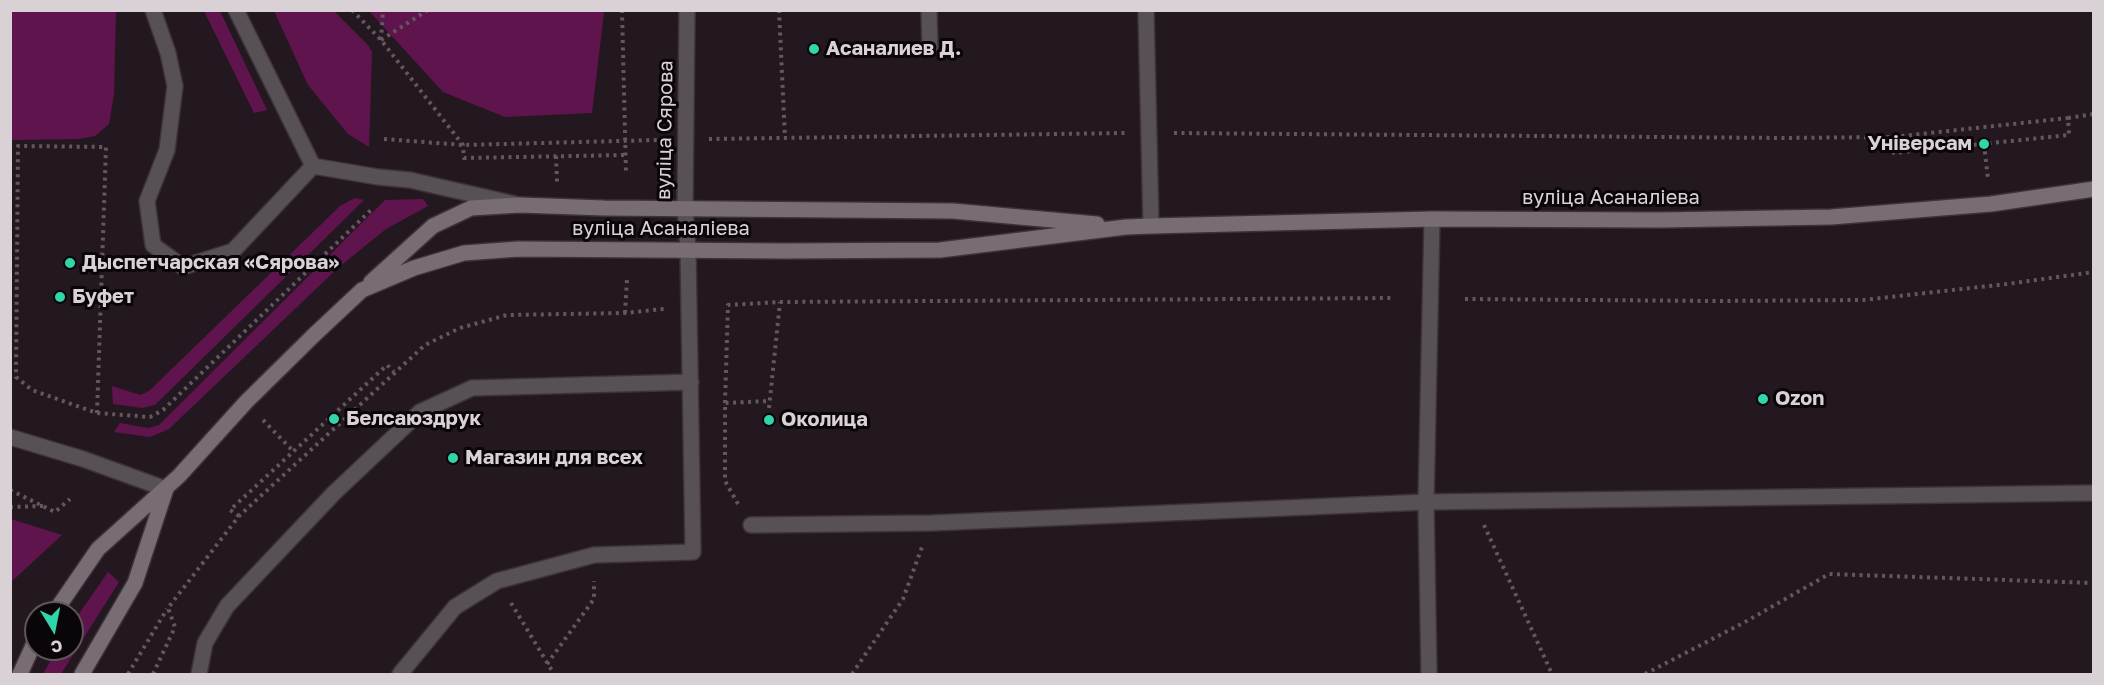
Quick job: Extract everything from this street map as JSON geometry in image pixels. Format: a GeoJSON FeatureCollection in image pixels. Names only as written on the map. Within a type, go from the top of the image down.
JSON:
{"type":"FeatureCollection","features":[{"type":"Feature","properties":{"kind":"main road","name":"вуліца Асаналіева"},"geometry":{"type":"LineString","coordinates":[[362,290],[414,268],[464,253],[518,249],[940,250],[1126,227],[1151,226],[1432,219],[1661,220],[1831,217],[1991,204],[2094,189]]}},
{"type":"Feature","properties":{"kind":"main road","name":"вуліца Асаналіева"},"geometry":{"type":"LineString","coordinates":[[62,601],[98,549],[166,489],[246,402],[362,290],[433,226],[471,208],[520,205],[604,208],[953,211],[1126,227]]}},
{"type":"Feature","properties":{"kind":"main road"},"geometry":{"type":"LineString","coordinates":[[82,675],[135,583],[166,489]]}},
{"type":"Feature","properties":{"kind":"main road"},"geometry":{"type":"LineString","coordinates":[[20,675],[26,661]]}},
{"type":"Feature","properties":{"kind":"street"},"geometry":{"type":"LineString","coordinates":[[153,10],[168,53],[175,86],[167,150],[147,201],[153,245],[183,267],[233,251],[313,166]]}},
{"type":"Feature","properties":{"kind":"street"},"geometry":{"type":"LineString","coordinates":[[236,10],[313,166]]}},
{"type":"Feature","properties":{"kind":"street","name":"вуліца Сярова"},"geometry":{"type":"LineString","coordinates":[[594,555],[693,552],[688,249],[685,208],[687,10]]}},
{"type":"Feature","properties":{"kind":"street"},"geometry":{"type":"LineString","coordinates":[[929,10],[930,48]]}},
{"type":"Feature","properties":{"kind":"street"},"geometry":{"type":"LineString","coordinates":[[1146,10],[1151,226]]}},
{"type":"Feature","properties":{"kind":"street"},"geometry":{"type":"LineString","coordinates":[[313,166],[410,180],[520,205]]}},
{"type":"Feature","properties":{"kind":"street"},"geometry":{"type":"LineString","coordinates":[[1429,675],[1426,502],[1432,219]]}},
{"type":"Feature","properties":{"kind":"street"},"geometry":{"type":"LineString","coordinates":[[199,675],[205,643],[227,606],[334,493],[420,412],[472,388],[691,382]]}},
{"type":"Feature","properties":{"kind":"street"},"geometry":{"type":"LineString","coordinates":[[10,437],[166,489]]}},
{"type":"Feature","properties":{"kind":"street"},"geometry":{"type":"LineString","coordinates":[[751,525],[931,523],[1426,502],[2094,493]]}},
{"type":"Feature","properties":{"kind":"street"},"geometry":{"type":"LineString","coordinates":[[400,675],[455,607],[497,581],[594,555]]}},
{"type":"Feature","properties":{"kind":"path"},"geometry":{"type":"LineString","coordinates":[[352,10],[381,40],[463,144],[464,158],[625,155]]}},
{"type":"Feature","properties":{"kind":"path"},"geometry":{"type":"LineString","coordinates":[[381,40],[383,10]]}},
{"type":"Feature","properties":{"kind":"path"},"geometry":{"type":"LineString","coordinates":[[381,40],[428,10]]}},
{"type":"Feature","properties":{"kind":"path"},"geometry":{"type":"LineString","coordinates":[[622,10],[626,174]]}},
{"type":"Feature","properties":{"kind":"path"},"geometry":{"type":"LineString","coordinates":[[779,10],[785,138]]}},
{"type":"Feature","properties":{"kind":"path"},"geometry":{"type":"LineString","coordinates":[[708,139],[1149,132],[1770,138],[1893,137],[2094,114]]}},
{"type":"Feature","properties":{"kind":"path"},"geometry":{"type":"LineString","coordinates":[[1893,137],[1894,153],[2069,135],[2068,118]]}},
{"type":"Feature","properties":{"kind":"path"},"geometry":{"type":"LineString","coordinates":[[384,139],[463,144],[659,140]]}},
{"type":"Feature","properties":{"kind":"path"},"geometry":{"type":"LineString","coordinates":[[1984,144],[1991,204]]}},
{"type":"Feature","properties":{"kind":"path"},"geometry":{"type":"LineString","coordinates":[[97,413],[106,147],[18,146],[16,377],[32,390],[97,413],[150,417],[163,410],[373,208]]}},
{"type":"Feature","properties":{"kind":"path"},"geometry":{"type":"LineString","coordinates":[[1465,298],[1863,300],[2094,272]]}},
{"type":"Feature","properties":{"kind":"path"},"geometry":{"type":"LineString","coordinates":[[625,313],[627,279]]}},
{"type":"Feature","properties":{"kind":"path"},"geometry":{"type":"LineString","coordinates":[[751,525],[725,481],[728,304],[1394,298]]}},
{"type":"Feature","properties":{"kind":"path"},"geometry":{"type":"LineString","coordinates":[[769,408],[780,302]]}},
{"type":"Feature","properties":{"kind":"path"},"geometry":{"type":"LineString","coordinates":[[239,516],[230,510],[387,364],[394,372]]}},
{"type":"Feature","properties":{"kind":"path"},"geometry":{"type":"LineString","coordinates":[[725,403],[769,401]]}},
{"type":"Feature","properties":{"kind":"path"},"geometry":{"type":"LineString","coordinates":[[246,402],[294,452]]}},
{"type":"Feature","properties":{"kind":"path"},"geometry":{"type":"LineString","coordinates":[[10,490],[55,512],[70,498]]}},
{"type":"Feature","properties":{"kind":"path"},"geometry":{"type":"LineString","coordinates":[[1474,503],[1552,675]]}},
{"type":"Feature","properties":{"kind":"path"},"geometry":{"type":"LineString","coordinates":[[10,507],[44,506]]}},
{"type":"Feature","properties":{"kind":"path"},"geometry":{"type":"LineString","coordinates":[[852,675],[903,599],[931,523]]}},
{"type":"Feature","properties":{"kind":"path"},"geometry":{"type":"LineString","coordinates":[[547,664],[594,599],[594,555]]}},
{"type":"Feature","properties":{"kind":"path"},"geometry":{"type":"LineString","coordinates":[[1645,675],[1829,574],[2094,583]]}},
{"type":"Feature","properties":{"kind":"path"},"geometry":{"type":"LineString","coordinates":[[497,581],[554,675]]}},
{"type":"Feature","properties":{"kind":"path"},"geometry":{"type":"LineString","coordinates":[[128,675],[168,608]]}},
{"type":"Feature","properties":{"kind":"shaded area"},"geometry":{"type":"Polygon","coordinates":[[[601,10],[604,12],[592,113],[505,117],[443,92],[369,11],[601,10]]]}},
{"type":"Feature","properties":{"kind":"shaded area"},"geometry":{"type":"Polygon","coordinates":[[[10,11],[116,11],[114,94],[109,124],[95,136],[79,139],[11,140],[10,11]]]}},
{"type":"Feature","properties":{"kind":"shaded area"},"geometry":{"type":"Polygon","coordinates":[[[204,11],[220,11],[267,110],[254,113],[204,11]]]}},
{"type":"Feature","properties":{"kind":"shaded area"},"geometry":{"type":"Polygon","coordinates":[[[274,11],[334,11],[368,45],[372,52],[369,147],[348,134],[308,85],[274,11]]]}},
{"type":"Feature","properties":{"kind":"shaded area"},"geometry":{"type":"Polygon","coordinates":[[[355,198],[364,200],[155,405],[142,408],[113,404],[112,386],[140,395],[149,391],[340,206],[355,198]]]}},
{"type":"Feature","properties":{"kind":"shaded area"},"geometry":{"type":"Polygon","coordinates":[[[423,199],[428,206],[386,229],[339,267],[169,429],[150,437],[114,432],[120,423],[148,428],[159,425],[385,200],[423,199]]]}},
{"type":"Feature","properties":{"kind":"shaded area"},"geometry":{"type":"Polygon","coordinates":[[[10,519],[62,535],[11,582],[10,519]]]}},
{"type":"Feature","properties":{"kind":"shaded area"},"geometry":{"type":"Polygon","coordinates":[[[108,572],[119,582],[84,638],[84,607],[108,572]]]}},
{"type":"Feature","properties":{"kind":"shaded area"},"geometry":{"type":"Polygon","coordinates":[[[50,661],[69,661],[61,674],[43,674],[50,661]]]}},
{"type":"Feature","properties":{"kind":"place","name":"Асаналиев Д."},"geometry":{"type":"Point","coordinates":[814,49]}},
{"type":"Feature","properties":{"kind":"place","name":"Універсам"},"geometry":{"type":"Point","coordinates":[1984,144]}},
{"type":"Feature","properties":{"kind":"place","name":"Дыспетчарская «Сярова»"},"geometry":{"type":"Point","coordinates":[70,263]}},
{"type":"Feature","properties":{"kind":"place","name":"Буфет"},"geometry":{"type":"Point","coordinates":[60,297]}},
{"type":"Feature","properties":{"kind":"place","name":"Ozon"},"geometry":{"type":"Point","coordinates":[1763,399]}},
{"type":"Feature","properties":{"kind":"place","name":"Белсаюздрук"},"geometry":{"type":"Point","coordinates":[334,419]}},
{"type":"Feature","properties":{"kind":"place","name":"Околица"},"geometry":{"type":"Point","coordinates":[769,420]}},
{"type":"Feature","properties":{"kind":"place","name":"Магазин для всех"},"geometry":{"type":"Point","coordinates":[453,458]}}]}
